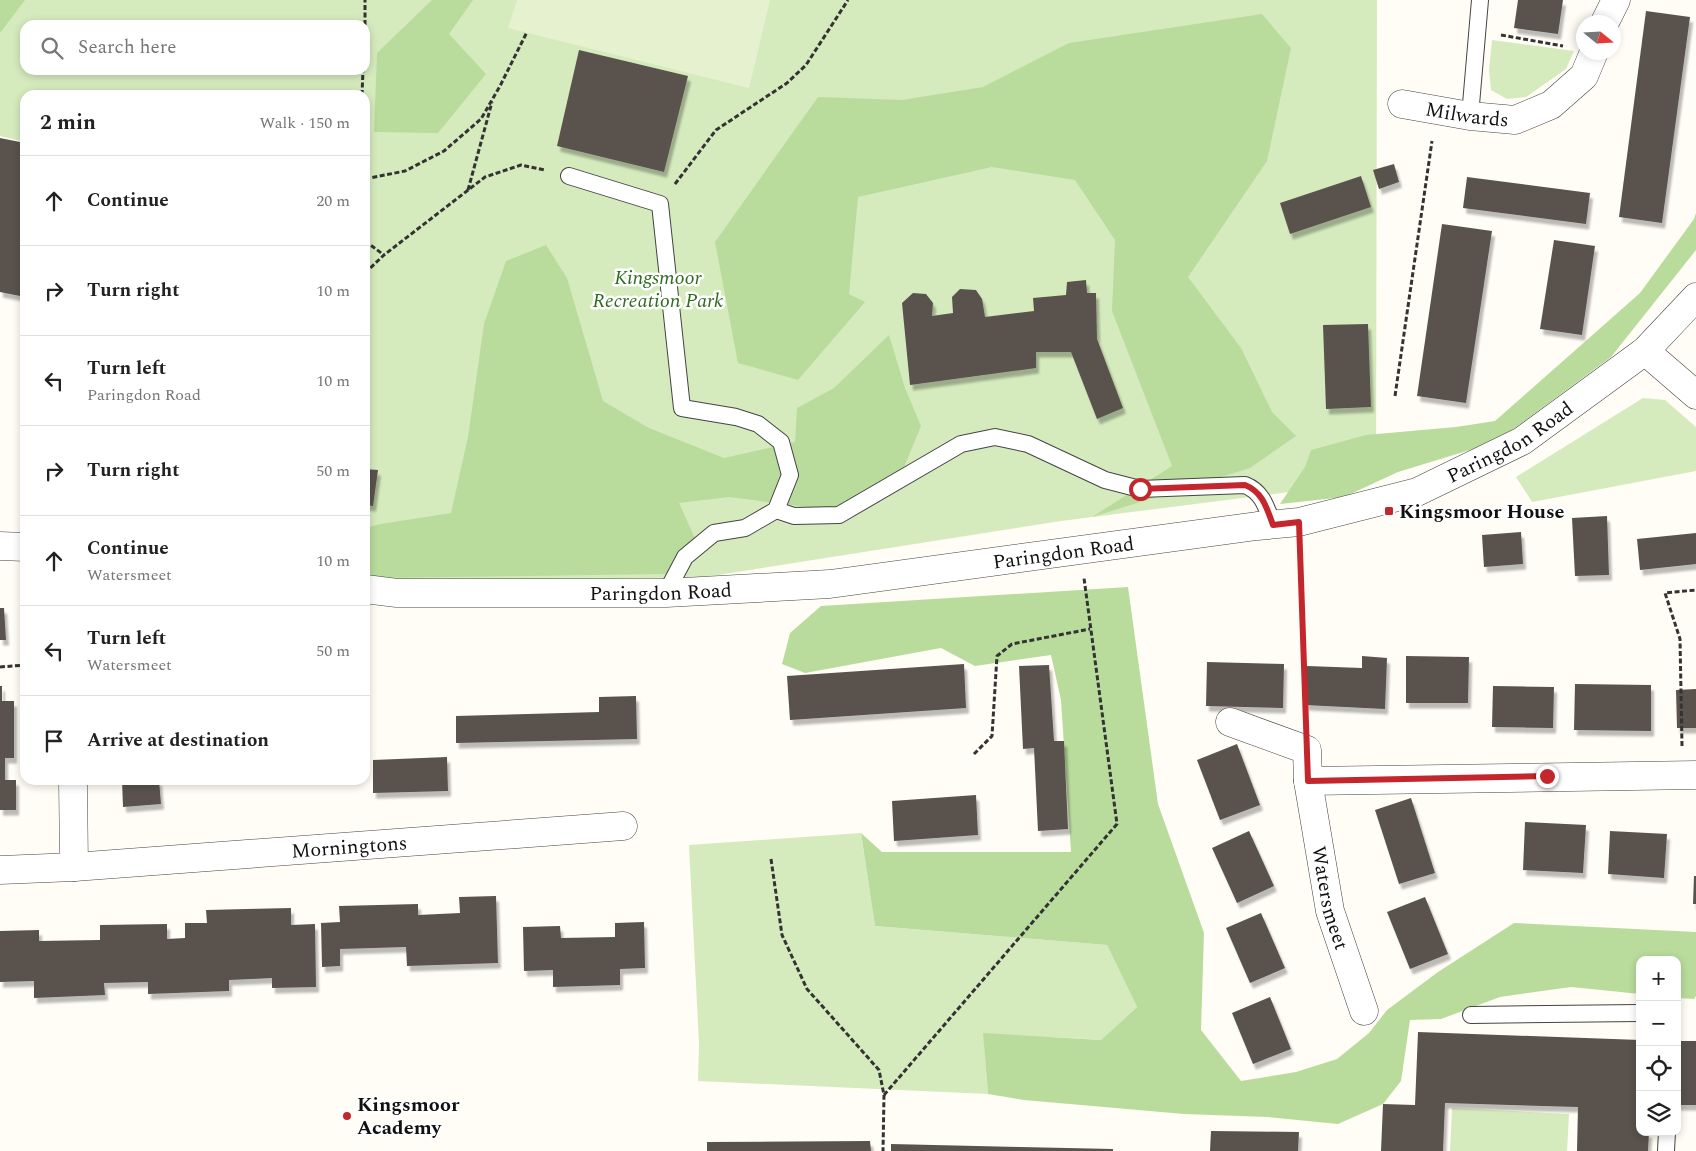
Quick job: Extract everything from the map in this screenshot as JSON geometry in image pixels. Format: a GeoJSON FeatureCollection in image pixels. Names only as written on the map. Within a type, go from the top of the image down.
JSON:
{"type":"FeatureCollection","features":[{"type":"Feature","properties":{"kind":"street"},"geometry":{"type":"LineString","coordinates":[[1608,15],[1616,0]]}},
{"type":"Feature","properties":{"kind":"street","name":"Milwards"},"geometry":{"type":"LineString","coordinates":[[1402,104],[1470,116],[1515,120],[1551,105],[1584,76],[1591,60]]}},
{"type":"Feature","properties":{"kind":"street","name":"Paringdon Road"},"geometry":{"type":"LineString","coordinates":[[370,590],[397,593],[666,593],[830,584],[1286,524],[1417,492],[1522,441],[1644,351],[1696,297]]}},
{"type":"Feature","properties":{"kind":"street"},"geometry":{"type":"LineString","coordinates":[[1644,351],[1696,395]]}},
{"type":"Feature","properties":{"kind":"street"},"geometry":{"type":"LineString","coordinates":[[0,546],[20,548]]}},
{"type":"Feature","properties":{"kind":"street"},"geometry":{"type":"LineString","coordinates":[[1230,722],[1306,750]]}},
{"type":"Feature","properties":{"kind":"street","name":"Watersmeet"},"geometry":{"type":"LineString","coordinates":[[1306,750],[1308,781],[1330,911],[1364,1011]]}},
{"type":"Feature","properties":{"kind":"street"},"geometry":{"type":"LineString","coordinates":[[1308,781],[1689,775]]}},
{"type":"Feature","properties":{"kind":"street"},"geometry":{"type":"LineString","coordinates":[[73,785],[74,867]]}},
{"type":"Feature","properties":{"kind":"street","name":"Morningtons"},"geometry":{"type":"LineString","coordinates":[[0,870],[74,867],[623,826]]}},
{"type":"Feature","properties":{"kind":"lane"},"geometry":{"type":"LineString","coordinates":[[1470,116],[1480,0]]}},
{"type":"Feature","properties":{"kind":"lane"},"geometry":{"type":"LineString","coordinates":[[569,176],[660,204],[682,408],[736,416],[758,424],[781,442],[790,475],[776,510],[745,528],[714,533],[685,557],[666,593]]}},
{"type":"Feature","properties":{"kind":"lane"},"geometry":{"type":"LineString","coordinates":[[776,510],[794,516],[839,515],[961,444],[995,437],[1028,444],[1105,480],[1140,489],[1245,485],[1251,487],[1286,524]]}},
{"type":"Feature","properties":{"kind":"lane"},"geometry":{"type":"LineString","coordinates":[[1470,1015],[1636,1013]]}},
{"type":"Feature","properties":{"kind":"lane"},"geometry":{"type":"LineString","coordinates":[[1666,1151],[1667,1136]]}},
{"type":"Feature","properties":{"kind":"path"},"geometry":{"type":"LineString","coordinates":[[365,20],[366,0]]}},
{"type":"Feature","properties":{"kind":"path"},"geometry":{"type":"LineString","coordinates":[[660,204],[716,130],[786,83],[806,65],[848,0]]}},
{"type":"Feature","properties":{"kind":"path"},"geometry":{"type":"LineString","coordinates":[[1477,30],[1564,46]]}},
{"type":"Feature","properties":{"kind":"path"},"geometry":{"type":"LineString","coordinates":[[370,178],[406,171],[444,151],[481,119],[527,32]]}},
{"type":"Feature","properties":{"kind":"path"},"geometry":{"type":"LineString","coordinates":[[362,90],[363,75]]}},
{"type":"Feature","properties":{"kind":"path"},"geometry":{"type":"LineString","coordinates":[[468,190],[493,97]]}},
{"type":"Feature","properties":{"kind":"path"},"geometry":{"type":"LineString","coordinates":[[1395,396],[1437,110]]}},
{"type":"Feature","properties":{"kind":"path"},"geometry":{"type":"LineString","coordinates":[[370,268],[384,255],[485,177],[522,165],[569,176]]}},
{"type":"Feature","properties":{"kind":"path"},"geometry":{"type":"LineString","coordinates":[[370,245],[384,255]]}},
{"type":"Feature","properties":{"kind":"path"},"geometry":{"type":"LineString","coordinates":[[1286,524],[1306,750]]}},
{"type":"Feature","properties":{"kind":"path"},"geometry":{"type":"LineString","coordinates":[[884,1095],[1117,824],[1080,550]]}},
{"type":"Feature","properties":{"kind":"path"},"geometry":{"type":"LineString","coordinates":[[1689,775],[1680,639],[1665,593],[1696,590]]}},
{"type":"Feature","properties":{"kind":"path"},"geometry":{"type":"LineString","coordinates":[[974,754],[992,736],[997,656],[1012,644],[1091,629]]}},
{"type":"Feature","properties":{"kind":"path"},"geometry":{"type":"LineString","coordinates":[[0,667],[20,666]]}},
{"type":"Feature","properties":{"kind":"path"},"geometry":{"type":"LineString","coordinates":[[771,858],[782,935],[807,989],[878,1070],[884,1095],[883,1151]]}},
{"type":"Feature","properties":{"kind":"green space","name":"Kingsmoor Recreation Park"},"geometry":{"type":"Polygon","coordinates":[[[0,0],[1377,0],[1376,481],[1061,521],[699,578],[370,580],[370,90],[20,90],[20,141],[0,136],[0,0]]]}},
{"type":"Feature","properties":{"kind":"green space"},"geometry":{"type":"Polygon","coordinates":[[[0,0],[25,0],[0,33],[0,0]]]}},
{"type":"Feature","properties":{"kind":"green space"},"geometry":{"type":"Polygon","coordinates":[[[432,0],[473,0],[449,34],[486,74],[438,133],[374,132],[377,53],[432,0]]]}},
{"type":"Feature","properties":{"kind":"green space"},"geometry":{"type":"Polygon","coordinates":[[[517,0],[770,0],[749,88],[508,28],[517,0]]]}},
{"type":"Feature","properties":{"kind":"green space"},"geometry":{"type":"Polygon","coordinates":[[[1262,14],[1291,48],[1267,161],[1188,277],[1241,348],[1272,412],[1296,436],[1250,468],[1092,517],[1172,466],[1112,311],[1115,240],[1075,180],[992,167],[858,197],[849,294],[865,302],[798,380],[738,363],[715,242],[818,97],[902,100],[983,87],[1069,43],[1262,14]]]}},
{"type":"Feature","properties":{"kind":"green space"},"geometry":{"type":"Polygon","coordinates":[[[1492,40],[1574,51],[1566,69],[1526,97],[1507,99],[1491,90],[1489,70],[1492,40]]]}},
{"type":"Feature","properties":{"kind":"green space"},"geometry":{"type":"Polygon","coordinates":[[[1696,213],[1696,250],[1611,357],[1496,442],[1398,472],[1344,497],[1280,504],[1305,467],[1311,450],[1366,435],[1456,427],[1495,421],[1640,293],[1694,219],[1696,213]]]}},
{"type":"Feature","properties":{"kind":"green space"},"geometry":{"type":"Polygon","coordinates":[[[546,245],[567,278],[603,401],[649,428],[724,458],[795,442],[797,408],[834,388],[889,335],[905,388],[921,426],[902,472],[837,511],[729,497],[679,503],[694,536],[711,547],[665,574],[370,577],[370,527],[451,513],[468,437],[484,324],[506,261],[546,245]]]}},
{"type":"Feature","properties":{"kind":"green space"},"geometry":{"type":"Polygon","coordinates":[[[1643,398],[1665,400],[1696,427],[1696,471],[1532,502],[1516,477],[1643,398]]]}},
{"type":"Feature","properties":{"kind":"green space"},"geometry":{"type":"Polygon","coordinates":[[[1128,587],[1158,804],[1204,933],[1201,1030],[1241,1081],[1296,1072],[1337,1059],[1369,1033],[1387,1010],[1438,972],[1514,923],[1696,932],[1696,996],[1694,999],[1681,998],[1681,956],[1636,956],[1636,994],[1571,987],[1500,997],[1441,1019],[1410,1020],[1401,1081],[1383,1104],[1338,1124],[1268,1117],[1184,1114],[1024,1100],[988,1094],[983,1033],[1101,1040],[1137,1007],[1107,945],[875,926],[861,833],[882,852],[1071,852],[1061,700],[1051,655],[975,666],[941,648],[805,673],[782,664],[790,633],[821,606],[1128,587]]]}},
{"type":"Feature","properties":{"kind":"green space"},"geometry":{"type":"Polygon","coordinates":[[[861,833],[875,926],[1107,945],[1137,1007],[1101,1040],[1052,1037],[984,1043],[988,1094],[698,1081],[699,1044],[689,845],[861,833]]]}},
{"type":"Feature","properties":{"kind":"green space"},"geometry":{"type":"Polygon","coordinates":[[[1452,1108],[1569,1114],[1567,1151],[1450,1151],[1452,1108]]]}},
{"type":"Feature","properties":{"kind":"building"},"geometry":{"type":"Polygon","coordinates":[[[1518,0],[1563,0],[1558,34],[1514,28],[1518,0]]]}},
{"type":"Feature","properties":{"kind":"building"},"geometry":{"type":"Polygon","coordinates":[[[1646,11],[1690,17],[1662,223],[1619,217],[1646,11]]]}},
{"type":"Feature","properties":{"kind":"building"},"geometry":{"type":"Polygon","coordinates":[[[579,50],[688,76],[664,172],[557,146],[579,50]]]}},
{"type":"Feature","properties":{"kind":"building"},"geometry":{"type":"Polygon","coordinates":[[[0,138],[20,142],[20,296],[0,292],[0,138]]]}},
{"type":"Feature","properties":{"kind":"building"},"geometry":{"type":"Polygon","coordinates":[[[1394,164],[1399,182],[1379,189],[1373,170],[1394,164]]]}},
{"type":"Feature","properties":{"kind":"building"},"geometry":{"type":"Polygon","coordinates":[[[1361,176],[1371,207],[1290,234],[1280,203],[1361,176]]]}},
{"type":"Feature","properties":{"kind":"building"},"geometry":{"type":"Polygon","coordinates":[[[1467,177],[1590,193],[1586,224],[1463,208],[1467,177]]]}},
{"type":"Feature","properties":{"kind":"building"},"geometry":{"type":"Polygon","coordinates":[[[1442,224],[1492,231],[1466,403],[1417,396],[1442,224]]]}},
{"type":"Feature","properties":{"kind":"building"},"geometry":{"type":"Polygon","coordinates":[[[1554,240],[1595,246],[1582,335],[1540,329],[1554,240]]]}},
{"type":"Feature","properties":{"kind":"building"},"geometry":{"type":"Polygon","coordinates":[[[1086,280],[1087,293],[1096,293],[1097,339],[1123,408],[1097,419],[1071,352],[1036,352],[1036,368],[910,385],[902,303],[913,293],[926,294],[933,303],[932,316],[953,313],[952,297],[960,289],[976,290],[982,299],[985,317],[1034,311],[1033,298],[1066,295],[1067,282],[1086,280]]]}},
{"type":"Feature","properties":{"kind":"building"},"geometry":{"type":"Polygon","coordinates":[[[1368,324],[1371,407],[1326,409],[1323,325],[1368,324]]]}},
{"type":"Feature","properties":{"kind":"building"},"geometry":{"type":"Polygon","coordinates":[[[370,469],[378,470],[373,506],[370,506],[370,469]]]}},
{"type":"Feature","properties":{"kind":"building"},"geometry":{"type":"Polygon","coordinates":[[[1607,516],[1609,575],[1575,576],[1572,518],[1607,516]]]}},
{"type":"Feature","properties":{"kind":"building"},"geometry":{"type":"Polygon","coordinates":[[[1521,532],[1523,564],[1484,567],[1482,535],[1521,532]]]}},
{"type":"Feature","properties":{"kind":"building"},"geometry":{"type":"Polygon","coordinates":[[[1696,533],[1696,564],[1640,570],[1637,539],[1696,533]]]}},
{"type":"Feature","properties":{"kind":"building"},"geometry":{"type":"Polygon","coordinates":[[[0,608],[4,608],[6,640],[0,640],[0,608]]]}},
{"type":"Feature","properties":{"kind":"building"},"geometry":{"type":"Polygon","coordinates":[[[1362,656],[1387,658],[1385,709],[1305,705],[1307,666],[1362,668],[1362,656]]]}},
{"type":"Feature","properties":{"kind":"building"},"geometry":{"type":"Polygon","coordinates":[[[1406,656],[1469,657],[1468,703],[1406,703],[1406,656]]]}},
{"type":"Feature","properties":{"kind":"building"},"geometry":{"type":"Polygon","coordinates":[[[1207,662],[1284,664],[1283,708],[1206,706],[1207,662]]]}},
{"type":"Feature","properties":{"kind":"building"},"geometry":{"type":"Polygon","coordinates":[[[964,664],[966,708],[790,720],[787,676],[964,664]]]}},
{"type":"Feature","properties":{"kind":"building"},"geometry":{"type":"Polygon","coordinates":[[[1049,665],[1054,741],[1064,741],[1068,829],[1038,831],[1034,748],[1023,749],[1019,666],[1049,665]]]}},
{"type":"Feature","properties":{"kind":"building"},"geometry":{"type":"Polygon","coordinates":[[[1575,684],[1651,685],[1651,731],[1574,730],[1575,684]]]}},
{"type":"Feature","properties":{"kind":"building"},"geometry":{"type":"Polygon","coordinates":[[[0,686],[2,686],[2,701],[14,701],[14,758],[5,758],[5,780],[16,780],[16,810],[0,810],[0,686]]]}},
{"type":"Feature","properties":{"kind":"building"},"geometry":{"type":"Polygon","coordinates":[[[1493,686],[1554,687],[1553,728],[1492,727],[1493,686]]]}},
{"type":"Feature","properties":{"kind":"building"},"geometry":{"type":"Polygon","coordinates":[[[1696,689],[1696,728],[1677,728],[1676,690],[1696,689]]]}},
{"type":"Feature","properties":{"kind":"building"},"geometry":{"type":"Polygon","coordinates":[[[636,696],[637,739],[456,743],[456,716],[599,712],[599,697],[636,696]]]}},
{"type":"Feature","properties":{"kind":"building"},"geometry":{"type":"Polygon","coordinates":[[[1237,744],[1260,805],[1220,820],[1197,760],[1237,744]]]}},
{"type":"Feature","properties":{"kind":"building"},"geometry":{"type":"Polygon","coordinates":[[[447,757],[448,791],[373,793],[373,760],[447,757]]]}},
{"type":"Feature","properties":{"kind":"building"},"geometry":{"type":"Polygon","coordinates":[[[122,785],[159,785],[161,804],[123,807],[122,785]]]}},
{"type":"Feature","properties":{"kind":"building"},"geometry":{"type":"Polygon","coordinates":[[[976,795],[978,835],[894,841],[892,801],[976,795]]]}},
{"type":"Feature","properties":{"kind":"building"},"geometry":{"type":"Polygon","coordinates":[[[1411,798],[1435,873],[1399,884],[1375,810],[1411,798]]]}},
{"type":"Feature","properties":{"kind":"building"},"geometry":{"type":"Polygon","coordinates":[[[1525,822],[1586,825],[1583,873],[1523,870],[1525,822]]]}},
{"type":"Feature","properties":{"kind":"building"},"geometry":{"type":"Polygon","coordinates":[[[1249,831],[1274,886],[1237,903],[1212,848],[1249,831]]]}},
{"type":"Feature","properties":{"kind":"building"},"geometry":{"type":"Polygon","coordinates":[[[1610,831],[1667,834],[1664,878],[1608,874],[1610,831]]]}},
{"type":"Feature","properties":{"kind":"building"},"geometry":{"type":"Polygon","coordinates":[[[1694,876],[1696,876],[1696,904],[1693,904],[1694,876]]]}},
{"type":"Feature","properties":{"kind":"building"},"geometry":{"type":"Polygon","coordinates":[[[496,896],[498,963],[407,966],[406,947],[340,949],[340,966],[322,967],[321,923],[340,922],[339,906],[418,904],[418,915],[460,913],[459,897],[496,896]]]}},
{"type":"Feature","properties":{"kind":"building"},"geometry":{"type":"Polygon","coordinates":[[[1425,897],[1448,954],[1410,969],[1387,912],[1425,897]]]}},
{"type":"Feature","properties":{"kind":"building"},"geometry":{"type":"Polygon","coordinates":[[[291,908],[291,925],[315,924],[316,987],[272,988],[272,978],[229,980],[229,991],[148,994],[148,982],[104,983],[105,995],[34,998],[34,981],[0,982],[0,931],[39,930],[39,941],[100,940],[100,925],[167,924],[167,939],[185,938],[185,923],[207,923],[206,910],[291,908]]]}},
{"type":"Feature","properties":{"kind":"building"},"geometry":{"type":"Polygon","coordinates":[[[1261,913],[1285,968],[1250,983],[1226,928],[1261,913]]]}},
{"type":"Feature","properties":{"kind":"building"},"geometry":{"type":"Polygon","coordinates":[[[644,922],[645,968],[620,969],[620,985],[553,987],[553,970],[524,971],[523,927],[560,926],[561,938],[615,937],[615,923],[644,922]]]}},
{"type":"Feature","properties":{"kind":"building"},"geometry":{"type":"Polygon","coordinates":[[[1270,997],[1291,1049],[1253,1064],[1232,1013],[1270,997]]]}},
{"type":"Feature","properties":{"kind":"building"},"geometry":{"type":"Polygon","coordinates":[[[1418,1032],[1636,1040],[1636,1136],[1649,1136],[1648,1151],[1577,1151],[1578,1107],[1445,1103],[1443,1151],[1381,1151],[1383,1104],[1415,1105],[1418,1032]]]}},
{"type":"Feature","properties":{"kind":"building"},"geometry":{"type":"Polygon","coordinates":[[[1681,1041],[1696,1041],[1696,1105],[1681,1105],[1681,1041]]]}},
{"type":"Feature","properties":{"kind":"building"},"geometry":{"type":"Polygon","coordinates":[[[1211,1131],[1299,1132],[1298,1151],[1210,1151],[1211,1131]]]}},
{"type":"Feature","properties":{"kind":"building"},"geometry":{"type":"Polygon","coordinates":[[[870,1141],[871,1151],[707,1151],[707,1142],[870,1141]]]}},
{"type":"Feature","properties":{"kind":"building"},"geometry":{"type":"Polygon","coordinates":[[[891,1144],[1113,1149],[1113,1151],[891,1151],[891,1144]]]}},
{"type":"Feature","properties":{"kind":"place","name":"Kingsmoor House"},"geometry":{"type":"Point","coordinates":[1389,511]}},
{"type":"Feature","properties":{"kind":"place","name":"Kingsmoor Academy"},"geometry":{"type":"Point","coordinates":[347,1116]}},
{"type":"Feature","properties":{"kind":"route"},"geometry":{"type":"LineString","coordinates":[[1140,489],[1245,485],[1251,487],[1265,501],[1273,525],[1299,522],[1308,781],[1547,776]]}}]}
